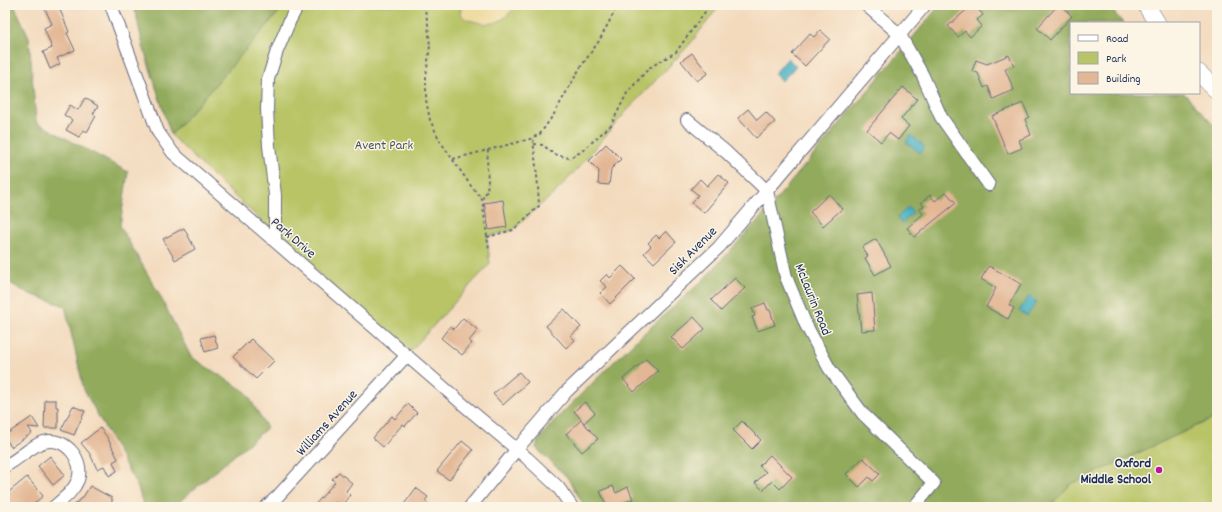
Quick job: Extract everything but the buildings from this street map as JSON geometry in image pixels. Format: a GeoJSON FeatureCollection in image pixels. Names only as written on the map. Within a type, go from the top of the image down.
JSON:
{"type":"FeatureCollection","features":[{"type":"Feature","properties":{"kind":"highway"},"geometry":{"type":"LineString","coordinates":[[1146,5],[1156,22]]}},
{"type":"Feature","properties":{"kind":"highway"},"geometry":{"type":"LineString","coordinates":[[1200,74],[1217,91]]}},
{"type":"Feature","properties":{"kind":"street","name":"Park Drive"},"geometry":{"type":"LineString","coordinates":[[111,5],[158,132],[173,153],[276,240],[465,406],[517,449],[558,487],[572,507]]}},
{"type":"Feature","properties":{"kind":"street"},"geometry":{"type":"LineString","coordinates":[[276,240],[275,195],[269,146],[267,110],[268,79],[277,51],[298,5]]}},
{"type":"Feature","properties":{"kind":"street"},"geometry":{"type":"LineString","coordinates":[[866,5],[900,35],[923,76],[941,117],[989,185]]}},
{"type":"Feature","properties":{"kind":"street","name":"Sisk Avenue"},"geometry":{"type":"LineString","coordinates":[[470,507],[566,392],[719,247],[925,5]]}},
{"type":"Feature","properties":{"kind":"street"},"geometry":{"type":"LineString","coordinates":[[687,120],[726,152],[767,191]]}},
{"type":"Feature","properties":{"kind":"street","name":"McLaurin Road"},"geometry":{"type":"LineString","coordinates":[[767,191],[786,277],[806,325],[829,368],[863,414],[934,483],[914,507]]}},
{"type":"Feature","properties":{"kind":"street","name":"Williams Avenue"},"geometry":{"type":"LineString","coordinates":[[266,507],[282,493],[407,355]]}},
{"type":"Feature","properties":{"kind":"street"},"geometry":{"type":"LineString","coordinates":[[5,466],[43,442],[58,442],[64,444],[71,450],[76,458],[79,468],[78,478],[72,491],[54,507]]}},
{"type":"Feature","properties":{"kind":"path"},"geometry":{"type":"LineString","coordinates":[[424,5],[428,24],[430,46],[426,76],[426,100],[430,120],[440,141],[471,186],[482,199],[489,251]]}},
{"type":"Feature","properties":{"kind":"path"},"geometry":{"type":"LineString","coordinates":[[453,159],[533,138],[540,134],[554,114],[580,68],[599,41],[618,5]]}},
{"type":"Feature","properties":{"kind":"path"},"geometry":{"type":"LineString","coordinates":[[534,144],[543,145],[554,154],[569,158],[581,152],[611,125],[627,93],[649,68],[676,52],[710,5]]}},
{"type":"Feature","properties":{"kind":"path"},"geometry":{"type":"LineString","coordinates":[[487,237],[513,230],[539,206],[533,138]]}},
{"type":"Feature","properties":{"kind":"path"},"geometry":{"type":"LineString","coordinates":[[482,199],[487,191],[488,150]]}},
{"type":"Feature","properties":{"kind":"green space"},"geometry":{"type":"Polygon","coordinates":[[[14,5],[29,37],[36,122],[128,172],[120,226],[159,294],[191,357],[246,392],[267,428],[173,507],[144,507],[138,488],[84,390],[65,306],[27,293],[5,280],[5,6],[14,5]]]}},
{"type":"Feature","properties":{"kind":"green space"},"geometry":{"type":"Polygon","coordinates":[[[134,5],[285,5],[171,135],[143,46],[134,5]]]}},
{"type":"Feature","properties":{"kind":"green space","name":"Avent Park"},"geometry":{"type":"Polygon","coordinates":[[[285,5],[720,5],[690,44],[624,114],[555,193],[513,230],[487,237],[490,264],[407,355],[213,176],[171,135],[285,5]]]}},
{"type":"Feature","properties":{"kind":"green space"},"geometry":{"type":"Polygon","coordinates":[[[940,5],[1108,5],[1122,22],[1070,22],[1070,94],[1185,94],[1217,129],[1217,417],[1071,484],[1049,507],[585,507],[567,477],[536,448],[538,441],[552,423],[630,346],[703,280],[763,215],[940,5]]]}},
{"type":"Feature","properties":{"kind":"green space","name":"Oxford Middle School"},"geometry":{"type":"Polygon","coordinates":[[[1217,417],[1217,507],[1049,507],[1071,484],[1217,417]]]}},
{"type":"Feature","properties":{"kind":"sand"},"geometry":{"type":"Polygon","coordinates":[[[462,5],[516,5],[507,16],[498,22],[480,23],[464,18],[460,13],[462,5]]]}},
{"type":"Feature","properties":{"kind":"water"},"geometry":{"type":"Polygon","coordinates":[[[788,58],[796,66],[782,81],[774,74],[788,58]]]}},
{"type":"Feature","properties":{"kind":"water"},"geometry":{"type":"Polygon","coordinates":[[[911,135],[925,147],[920,153],[906,142],[911,135]]]}},
{"type":"Feature","properties":{"kind":"water"},"geometry":{"type":"Polygon","coordinates":[[[908,207],[913,213],[902,223],[897,218],[908,207]]]}},
{"type":"Feature","properties":{"kind":"water"},"geometry":{"type":"Polygon","coordinates":[[[1029,296],[1037,302],[1027,316],[1019,311],[1029,296]]]}},
{"type":"Feature","properties":{"kind":"place","name":"Oxford Middle School"},"geometry":{"type":"Point","coordinates":[1159,470]}}]}
